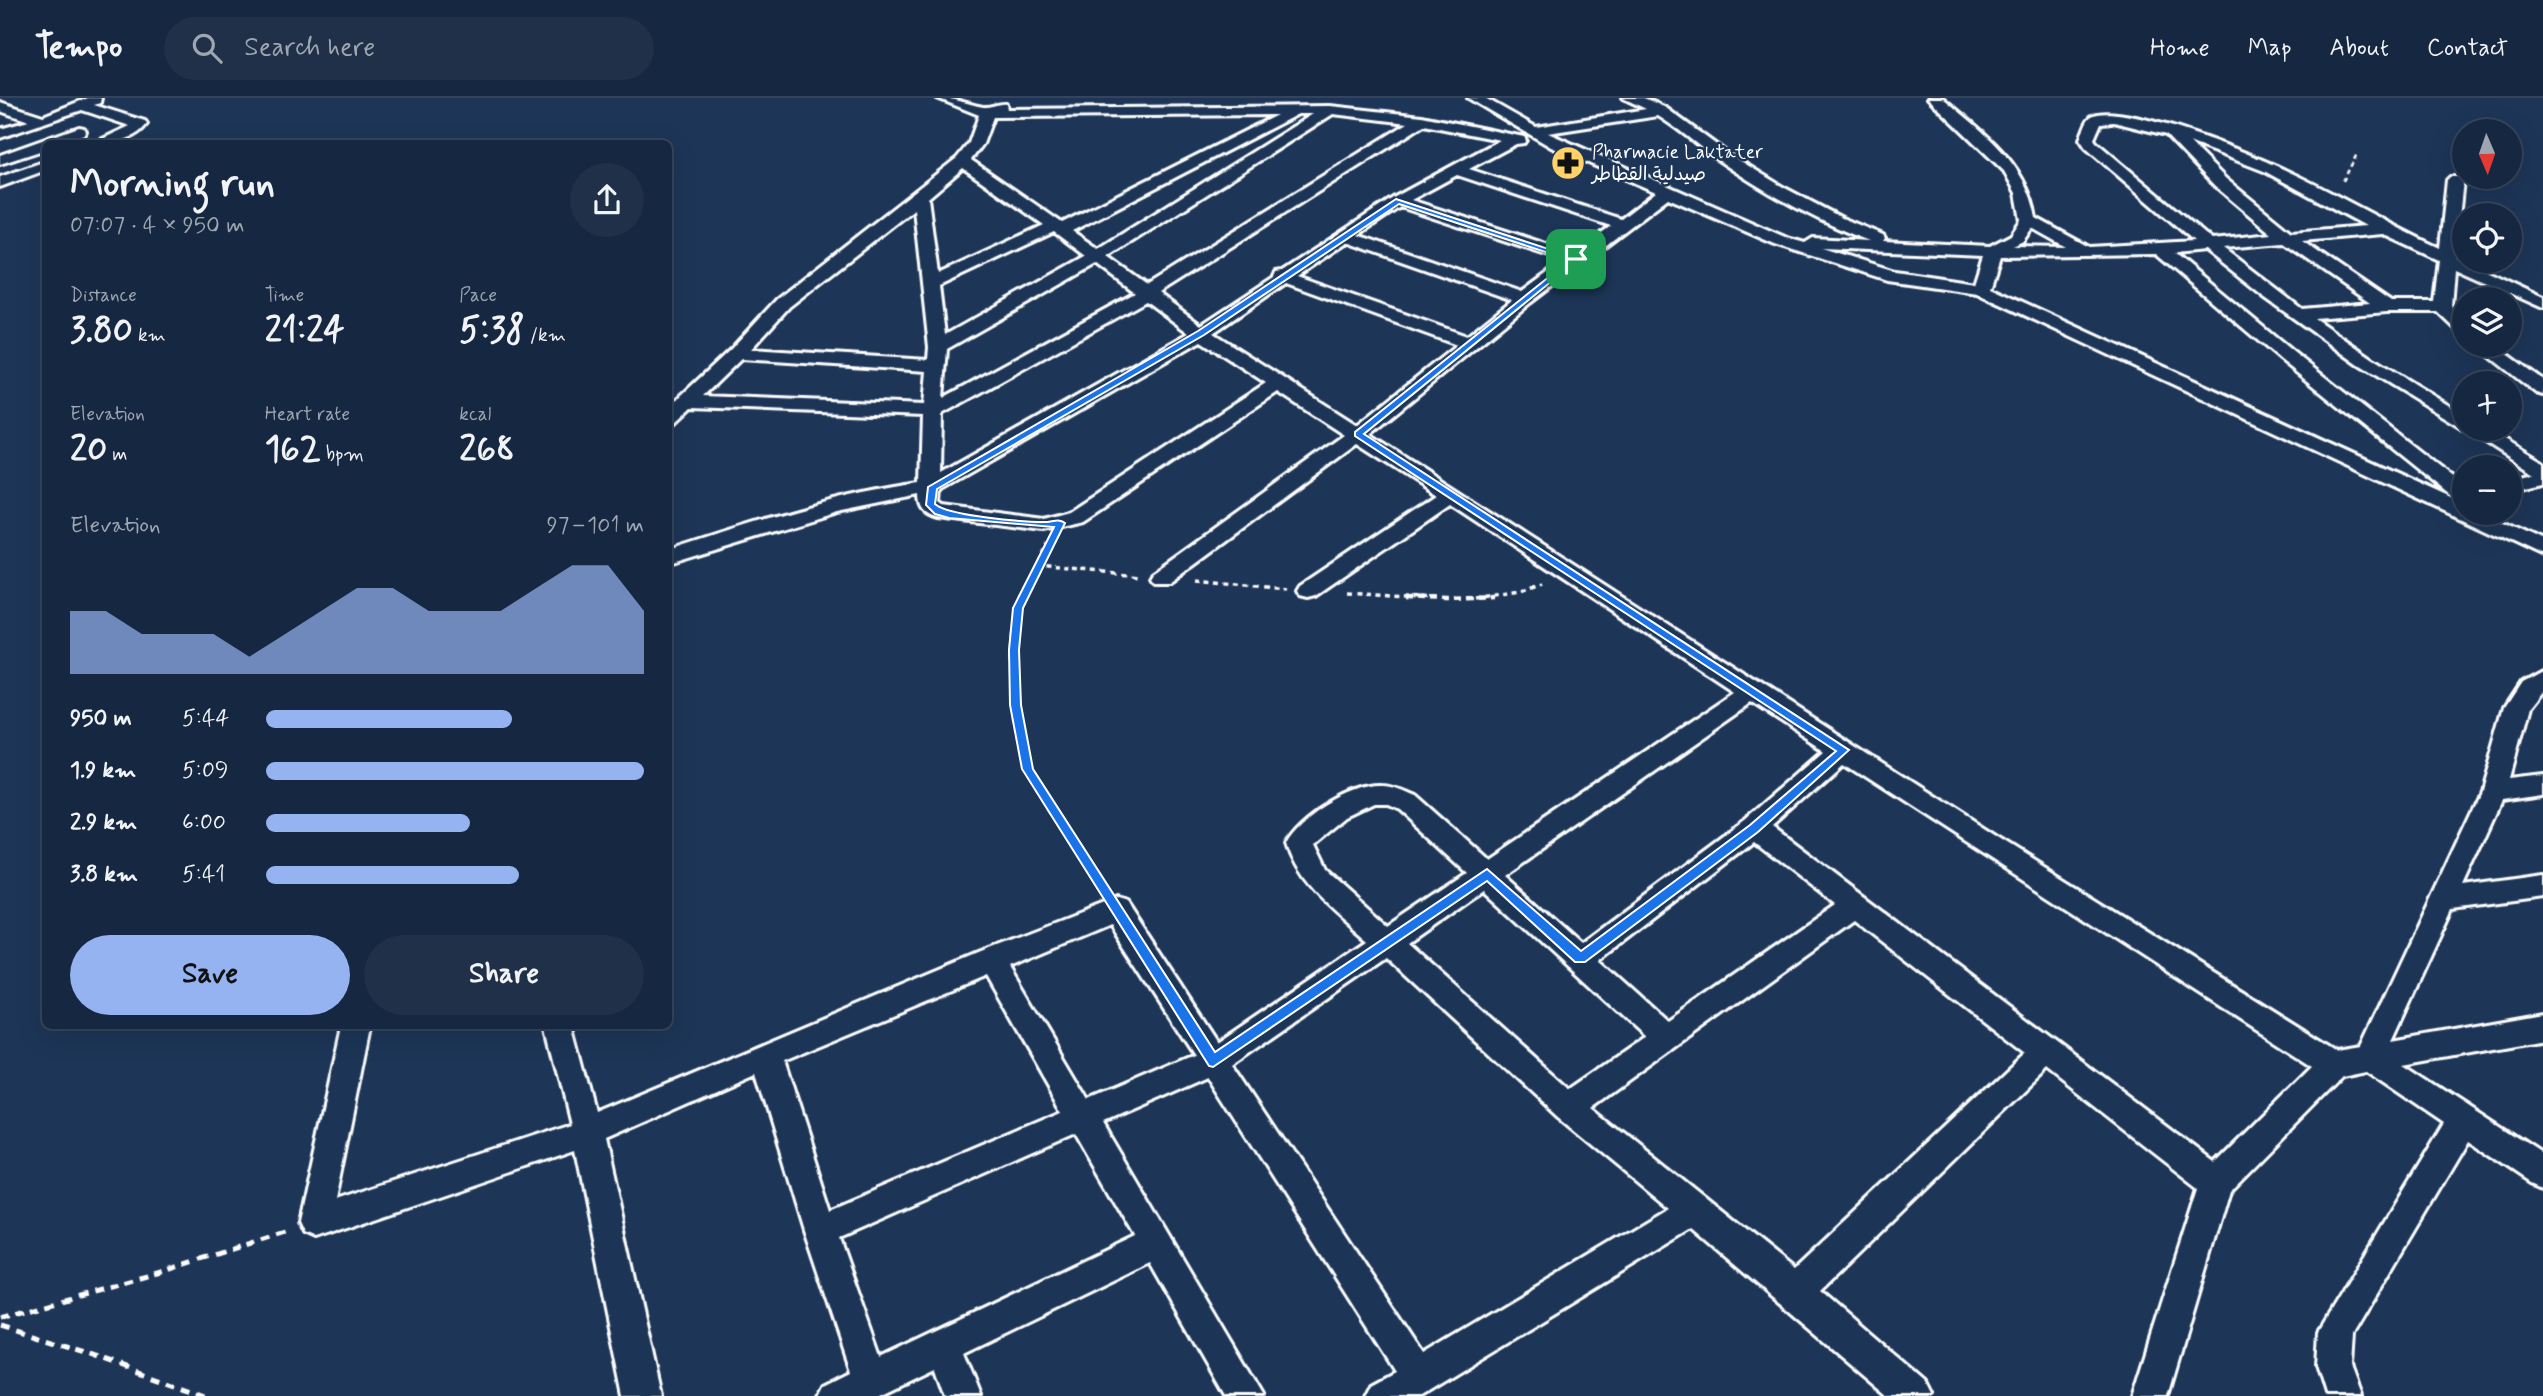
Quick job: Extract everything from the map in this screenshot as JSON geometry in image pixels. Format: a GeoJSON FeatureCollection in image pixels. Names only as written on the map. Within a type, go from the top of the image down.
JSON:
{"type":"FeatureCollection","features":[{"type":"Feature","properties":{"kind":"street"},"geometry":{"type":"LineString","coordinates":[[0,134],[43,121],[100,98]]}},
{"type":"Feature","properties":{"kind":"street"},"geometry":{"type":"LineString","coordinates":[[944,98],[987,113],[1330,110],[1422,120],[1512,140],[1556,144]]}},
{"type":"Feature","properties":{"kind":"street"},"geometry":{"type":"LineString","coordinates":[[672,415],[737,353],[783,303],[920,197],[962,161],[976,144],[987,113],[1021,98]]}},
{"type":"Feature","properties":{"kind":"street"},"geometry":{"type":"LineString","coordinates":[[932,283],[1058,228],[1318,98]]}},
{"type":"Feature","properties":{"kind":"street"},"geometry":{"type":"LineString","coordinates":[[1475,98],[1556,144],[1781,241],[1893,276],[1981,289],[2452,506]]}},
{"type":"Feature","properties":{"kind":"street"},"geometry":{"type":"LineString","coordinates":[[1935,98],[2001,157],[2024,194],[2029,220],[2017,237],[1993,251],[1981,289]]}},
{"type":"Feature","properties":{"kind":"street"},"geometry":{"type":"LineString","coordinates":[[1634,99],[1661,111],[1720,154],[1790,199],[1832,221],[1904,247]]}},
{"type":"Feature","properties":{"kind":"street"},"geometry":{"type":"LineString","coordinates":[[1362,113],[1382,103]]}},
{"type":"Feature","properties":{"kind":"street"},"geometry":{"type":"LineString","coordinates":[[0,106],[43,121]]}},
{"type":"Feature","properties":{"kind":"street"},"geometry":{"type":"LineString","coordinates":[[82,106],[140,124],[137,128],[108,140]]}},
{"type":"Feature","properties":{"kind":"street"},"geometry":{"type":"LineString","coordinates":[[938,347],[1097,257],[1330,110]]}},
{"type":"Feature","properties":{"kind":"street"},"geometry":{"type":"LineString","coordinates":[[1535,131],[1661,111]]}},
{"type":"Feature","properties":{"kind":"street"},"geometry":{"type":"LineString","coordinates":[[2452,416],[2299,314],[2205,245],[2091,145],[2087,139],[2096,119],[2126,119],[2244,156],[2385,229],[2543,303]]}},
{"type":"Feature","properties":{"kind":"street"},"geometry":{"type":"LineString","coordinates":[[687,401],[933,411],[1147,293],[1422,120]]}},
{"type":"Feature","properties":{"kind":"street"},"geometry":{"type":"LineString","coordinates":[[56,140],[79,131]]}},
{"type":"Feature","properties":{"kind":"street"},"geometry":{"type":"LineString","coordinates":[[2171,132],[2226,188],[2282,236],[2387,307]]}},
{"type":"Feature","properties":{"kind":"street"},"geometry":{"type":"LineString","coordinates":[[672,556],[750,530],[840,506],[901,491],[933,487],[1201,333],[1282,276],[1398,201],[1512,140]]}},
{"type":"Feature","properties":{"kind":"street"},"geometry":{"type":"LineString","coordinates":[[0,160],[42,145]]}},
{"type":"Feature","properties":{"kind":"street"},"geometry":{"type":"LineString","coordinates":[[962,161],[1201,333],[1843,750],[2334,1064]]}},
{"type":"Feature","properties":{"kind":"street"},"geometry":{"type":"LineString","coordinates":[[0,183],[42,166]]}},
{"type":"Feature","properties":{"kind":"street"},"geometry":{"type":"LineString","coordinates":[[1456,170],[1624,225]]}},
{"type":"Feature","properties":{"kind":"street"},"geometry":{"type":"LineString","coordinates":[[2442,307],[2454,189]]}},
{"type":"Feature","properties":{"kind":"street"},"geometry":{"type":"LineString","coordinates":[[1161,577],[1359,434],[1524,299],[1666,192]]}},
{"type":"Feature","properties":{"kind":"street"},"geometry":{"type":"LineString","coordinates":[[920,197],[938,347],[930,505],[938,512],[1044,525],[1076,517],[1279,383]]}},
{"type":"Feature","properties":{"kind":"street"},"geometry":{"type":"LineString","coordinates":[[1398,201],[1576,259]]}},
{"type":"Feature","properties":{"kind":"street"},"geometry":{"type":"LineString","coordinates":[[2029,220],[2088,253]]}},
{"type":"Feature","properties":{"kind":"street"},"geometry":{"type":"LineString","coordinates":[[1781,241],[2088,253],[2161,250],[2282,236],[2385,229]]}},
{"type":"Feature","properties":{"kind":"street"},"geometry":{"type":"LineString","coordinates":[[1344,236],[1524,299]]}},
{"type":"Feature","properties":{"kind":"street"},"geometry":{"type":"LineString","coordinates":[[2161,250],[2287,356],[2452,487]]}},
{"type":"Feature","properties":{"kind":"street"},"geometry":{"type":"LineString","coordinates":[[1282,276],[1469,343]]}},
{"type":"Feature","properties":{"kind":"street"},"geometry":{"type":"LineString","coordinates":[[2299,314],[2387,307],[2442,307],[2452,316]]}},
{"type":"Feature","properties":{"kind":"street"},"geometry":{"type":"LineString","coordinates":[[737,353],[935,366]]}},
{"type":"Feature","properties":{"kind":"street"},"geometry":{"type":"LineString","coordinates":[[2500,357],[2543,388]]}},
{"type":"Feature","properties":{"kind":"street"},"geometry":{"type":"LineString","coordinates":[[2495,441],[2543,470]]}},
{"type":"Feature","properties":{"kind":"street"},"geometry":{"type":"LineString","coordinates":[[2522,482],[2543,477]]}},
{"type":"Feature","properties":{"kind":"street"},"geometry":{"type":"LineString","coordinates":[[1308,591],[1451,494]]}},
{"type":"Feature","properties":{"kind":"street"},"geometry":{"type":"LineString","coordinates":[[2493,525],[2543,550]]}},
{"type":"Feature","properties":{"kind":"street"},"geometry":{"type":"LineString","coordinates":[[2501,525],[2516,536]]}},
{"type":"Feature","properties":{"kind":"street"},"geometry":{"type":"LineString","coordinates":[[2370,1058],[2493,792],[2516,708],[2529,688],[2543,678]]}},
{"type":"Feature","properties":{"kind":"street"},"geometry":{"type":"LineString","coordinates":[[820,1230],[1213,1061],[1753,691]]}},
{"type":"Feature","properties":{"kind":"street"},"geometry":{"type":"LineString","coordinates":[[1580,958],[1754,828],[1843,750]]}},
{"type":"Feature","properties":{"kind":"street"},"geometry":{"type":"LineString","coordinates":[[2493,792],[2543,785]]}},
{"type":"Feature","properties":{"kind":"street"},"geometry":{"type":"LineString","coordinates":[[1667,1038],[1406,802],[1385,794],[1366,797],[1346,806],[1308,832],[1299,843],[1303,857],[1316,877],[1569,1107],[1795,1292],[1916,1396]]}},
{"type":"Feature","properties":{"kind":"street"},"geometry":{"type":"LineString","coordinates":[[1754,828],[2216,1182]]}},
{"type":"Feature","properties":{"kind":"street"},"geometry":{"type":"LineString","coordinates":[[2443,899],[2543,886]]}},
{"type":"Feature","properties":{"kind":"street"},"geometry":{"type":"LineString","coordinates":[[1569,1107],[1855,905]]}},
{"type":"Feature","properties":{"kind":"street"},"geometry":{"type":"LineString","coordinates":[[314,1223],[587,1132],[765,1054],[1116,911],[1419,1377]]}},
{"type":"Feature","properties":{"kind":"street"},"geometry":{"type":"LineString","coordinates":[[991,960],[1246,1396]]}},
{"type":"Feature","properties":{"kind":"street"},"geometry":{"type":"LineString","coordinates":[[2150,1396],[2216,1182],[2334,1064],[2543,1026]]}},
{"type":"Feature","properties":{"kind":"street"},"geometry":{"type":"LineString","coordinates":[[314,1223],[354,1029]]}},
{"type":"Feature","properties":{"kind":"street"},"geometry":{"type":"LineString","coordinates":[[561,1029],[587,1132],[643,1396]]}},
{"type":"Feature","properties":{"kind":"street"},"geometry":{"type":"LineString","coordinates":[[1795,1292],[2046,1052]]}},
{"type":"Feature","properties":{"kind":"street"},"geometry":{"type":"LineString","coordinates":[[765,1054],[820,1230],[871,1378]]}},
{"type":"Feature","properties":{"kind":"street"},"geometry":{"type":"LineString","coordinates":[[2370,1058],[2543,1173]]}},
{"type":"Feature","properties":{"kind":"street"},"geometry":{"type":"LineString","coordinates":[[2343,1396],[2333,1367],[2335,1332],[2463,1121]]}},
{"type":"Feature","properties":{"kind":"street"},"geometry":{"type":"LineString","coordinates":[[1383,1396],[1419,1377],[1694,1210]]}},
{"type":"Feature","properties":{"kind":"street"},"geometry":{"type":"LineString","coordinates":[[837,1396],[1156,1244]]}},
{"type":"Feature","properties":{"kind":"street"},"geometry":{"type":"LineString","coordinates":[[944,1344],[963,1396]]}},
{"type":"Feature","properties":{"kind":"path"},"geometry":{"type":"LineString","coordinates":[[2333,200],[2357,154]]}},
{"type":"Feature","properties":{"kind":"path"},"geometry":{"type":"LineString","coordinates":[[1060,523],[1018,608],[1014,650],[1016,705],[1027,769],[1116,911]]}},
{"type":"Feature","properties":{"kind":"path"},"geometry":{"type":"LineString","coordinates":[[0,1317],[161,1272],[314,1223]]}},
{"type":"Feature","properties":{"kind":"path"},"geometry":{"type":"LineString","coordinates":[[0,1325],[92,1354],[208,1396]]}},
{"type":"Feature","properties":{"kind":"place","name":"Pharmacie Laktater صيدلية القطاطر"},"geometry":{"type":"Point","coordinates":[1568,163]}},
{"type":"Feature","properties":{"kind":"route"},"geometry":{"type":"LineString","coordinates":[[1398,201],[1576,259],[1359,434],[1843,750],[1754,828],[1580,958],[1487,874],[1213,1061],[1027,769],[1016,705],[1014,650],[1018,608],[1060,523],[1044,525],[938,512],[930,505],[933,487],[1201,333],[1282,276],[1398,201]]}}]}
